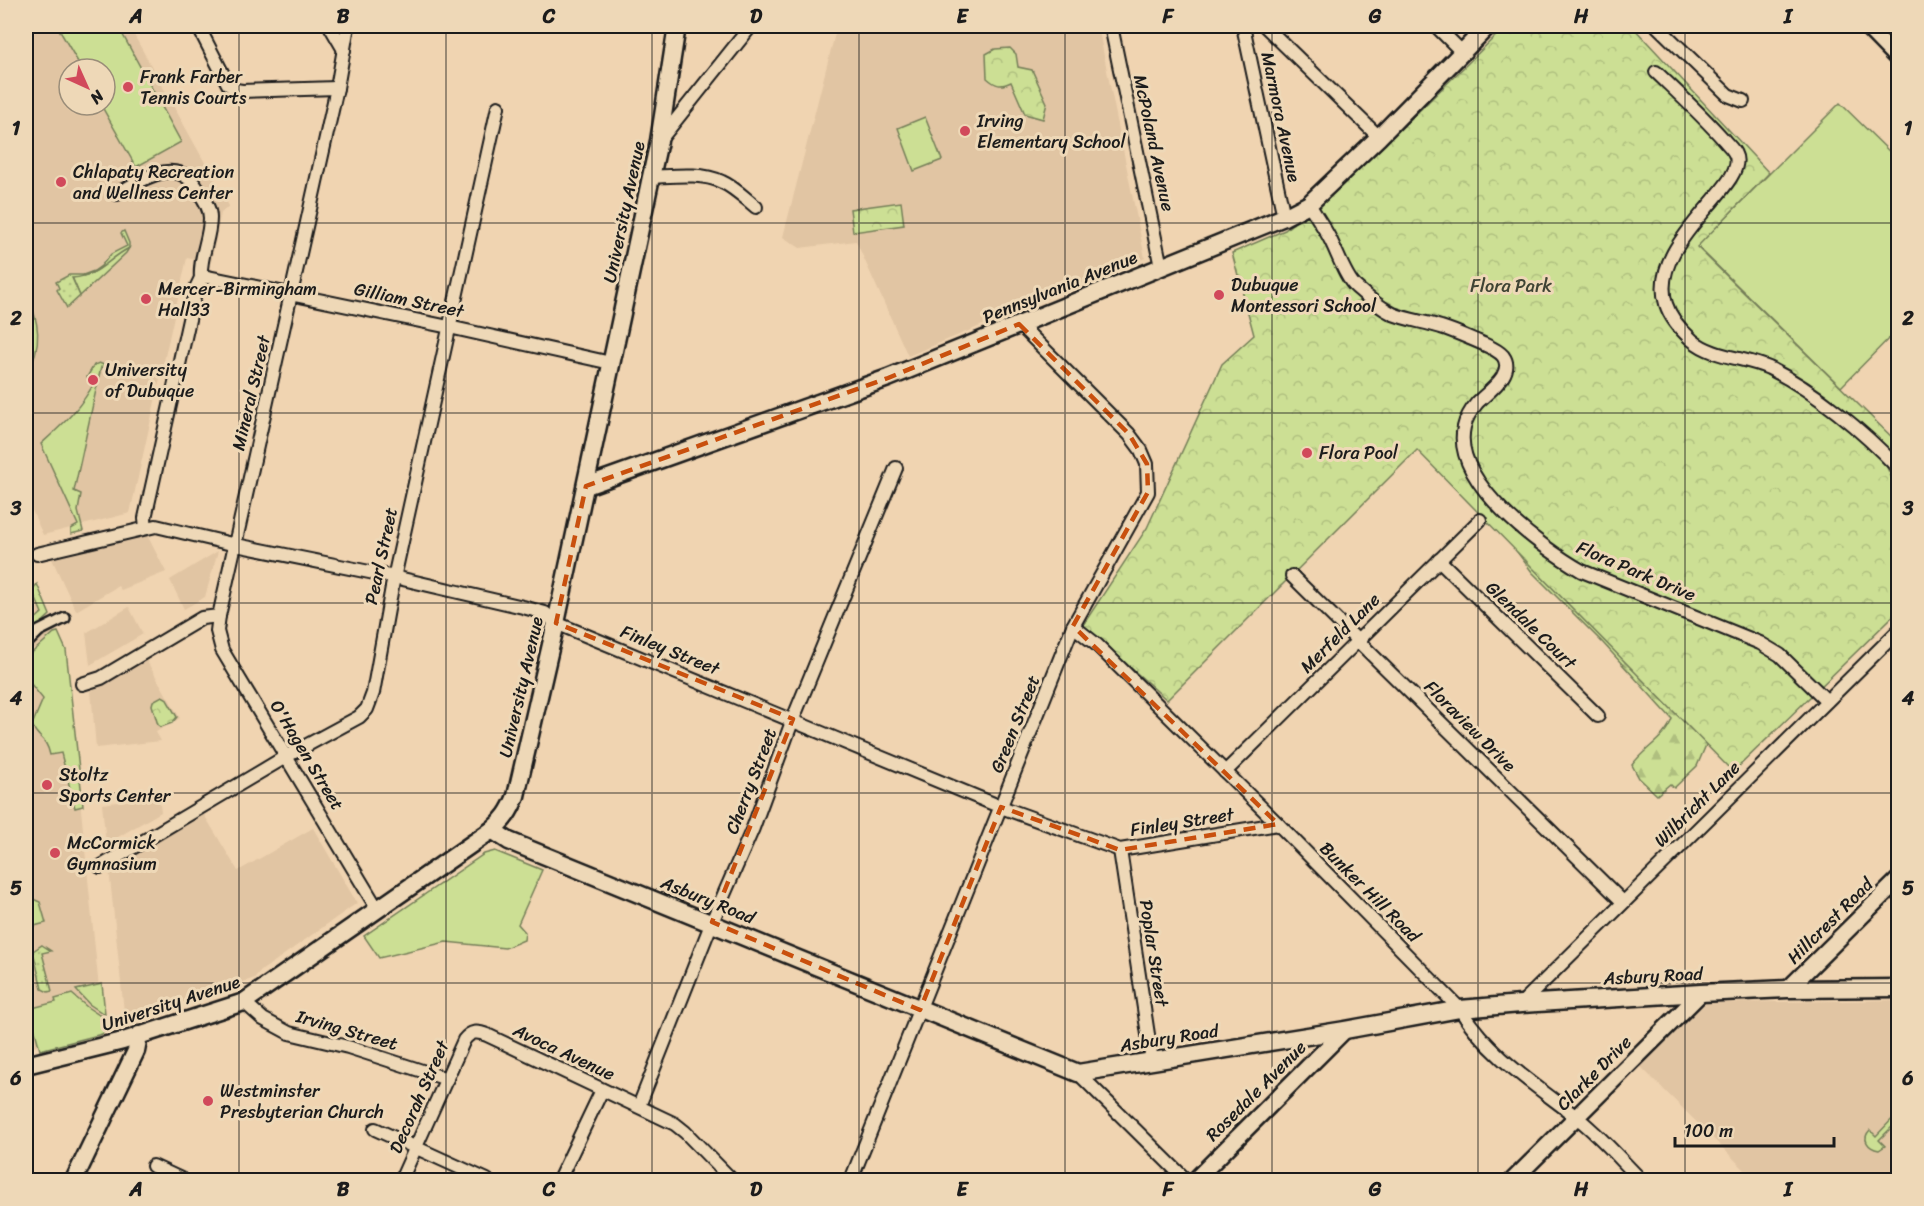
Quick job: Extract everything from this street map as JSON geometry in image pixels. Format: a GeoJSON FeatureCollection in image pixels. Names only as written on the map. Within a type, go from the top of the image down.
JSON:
{"type":"FeatureCollection","features":[{"type":"Feature","properties":{"kind":"main road","name":"University Avenue"},"geometry":{"type":"LineString","coordinates":[[26,1065],[120,1042],[244,1002],[492,830],[504,819],[516,796],[556,623],[659,141],[677,26]]}},
{"type":"Feature","properties":{"kind":"main road","name":"Pennsylvania Avenue"},"geometry":{"type":"LineString","coordinates":[[585,486],[888,378],[1284,217],[1309,204],[1379,137],[1488,26]]}},
{"type":"Feature","properties":{"kind":"main road","name":"Asbury Road"},"geometry":{"type":"LineString","coordinates":[[492,830],[509,841],[1078,1073],[1460,1009],[1701,993],[1788,989],[1899,988]]}},
{"type":"Feature","properties":{"kind":"main road"},"geometry":{"type":"LineString","coordinates":[[74,1180],[136,1051],[139,1035]]}},
{"type":"Feature","properties":{"kind":"street"},"geometry":{"type":"LineString","coordinates":[[198,26],[226,80],[236,90],[337,88]]}},
{"type":"Feature","properties":{"kind":"street"},"geometry":{"type":"LineString","coordinates":[[330,26],[344,50]]}},
{"type":"Feature","properties":{"kind":"street","name":"Mineral Street"},"geometry":{"type":"LineString","coordinates":[[219,616],[337,88],[348,26]]}},
{"type":"Feature","properties":{"kind":"street"},"geometry":{"type":"LineString","coordinates":[[659,141],[751,26]]}},
{"type":"Feature","properties":{"kind":"street","name":"McPoland Avenue"},"geometry":{"type":"LineString","coordinates":[[1111,26],[1161,267]]}},
{"type":"Feature","properties":{"kind":"street","name":"Marmora Avenue"},"geometry":{"type":"LineString","coordinates":[[1243,26],[1284,217]]}},
{"type":"Feature","properties":{"kind":"street"},"geometry":{"type":"LineString","coordinates":[[1265,26],[1379,137]]}},
{"type":"Feature","properties":{"kind":"street"},"geometry":{"type":"LineString","coordinates":[[1436,26],[1462,52]]}},
{"type":"Feature","properties":{"kind":"street"},"geometry":{"type":"LineString","coordinates":[[1657,26],[1728,96],[1743,101]]}},
{"type":"Feature","properties":{"kind":"street"},"geometry":{"type":"LineString","coordinates":[[1866,26],[1899,58]]}},
{"type":"Feature","properties":{"kind":"street"},"geometry":{"type":"LineString","coordinates":[[1656,72],[1717,132],[1736,155],[1737,168],[1728,183],[1683,236],[1668,264],[1664,282],[1666,303],[1676,323],[1693,342],[1714,352],[1767,367],[1782,376],[1852,424],[1899,468]]}},
{"type":"Feature","properties":{"kind":"street","name":"Pearl Street"},"geometry":{"type":"LineString","coordinates":[[100,867],[287,756],[359,717],[367,709],[373,693],[394,576],[498,107]]}},
{"type":"Feature","properties":{"kind":"street"},"geometry":{"type":"LineString","coordinates":[[117,194],[161,172],[170,171],[183,175],[196,184],[210,218],[200,267],[201,278],[196,288],[145,518],[146,528]]}},
{"type":"Feature","properties":{"kind":"street"},"geometry":{"type":"LineString","coordinates":[[651,177],[691,176],[713,179],[723,182],[756,207]]}},
{"type":"Feature","properties":{"kind":"street","name":"Flora Park Drive"},"geometry":{"type":"LineString","coordinates":[[1309,204],[1354,286],[1393,314],[1442,327],[1468,337],[1490,347],[1504,358],[1506,369],[1504,375],[1475,405],[1468,416],[1464,428],[1464,450],[1480,483],[1526,532],[1563,560],[1582,571],[1760,644],[1780,655],[1827,700]]}},
{"type":"Feature","properties":{"kind":"street","name":"Gilliam Street"},"geometry":{"type":"LineString","coordinates":[[201,278],[208,277],[291,294],[611,363]]}},
{"type":"Feature","properties":{"kind":"street","name":"Green Street"},"geometry":{"type":"LineString","coordinates":[[851,1180],[1073,626],[1148,492],[1148,464],[1129,434],[1019,324]]}},
{"type":"Feature","properties":{"kind":"street","name":"Cherry Street"},"geometry":{"type":"LineString","coordinates":[[639,1106],[712,922],[753,828],[896,468]]}},
{"type":"Feature","properties":{"kind":"street","name":"Merfeld Lane"},"geometry":{"type":"LineString","coordinates":[[1226,772],[1480,520]]}},
{"type":"Feature","properties":{"kind":"street","name":"Finley Street"},"geometry":{"type":"LineString","coordinates":[[37,554],[156,526],[236,545],[394,576],[545,613],[556,623],[1001,807],[1120,850],[1278,824]]}},
{"type":"Feature","properties":{"kind":"street","name":"Glendale Court"},"geometry":{"type":"LineString","coordinates":[[1439,560],[1598,716]]}},
{"type":"Feature","properties":{"kind":"street","name":"Floraview Drive"},"geometry":{"type":"LineString","coordinates":[[1292,576],[1623,902]]}},
{"type":"Feature","properties":{"kind":"street"},"geometry":{"type":"LineString","coordinates":[[82,684],[101,678],[202,618],[219,616]]}},
{"type":"Feature","properties":{"kind":"street","name":"O'Hagen Street"},"geometry":{"type":"LineString","coordinates":[[219,616],[217,631],[222,650],[378,910]]}},
{"type":"Feature","properties":{"kind":"street"},"geometry":{"type":"LineString","coordinates":[[26,644],[39,631],[65,618]]}},
{"type":"Feature","properties":{"kind":"street","name":"Bunker Hill Road"},"geometry":{"type":"LineString","coordinates":[[1073,626],[1097,645],[1278,824],[1460,1009],[1472,1028],[1523,1078],[1577,1117],[1641,1180]]}},
{"type":"Feature","properties":{"kind":"street","name":"Wilbricht Lane"},"geometry":{"type":"LineString","coordinates":[[1521,1004],[1899,631]]}},
{"type":"Feature","properties":{"kind":"street","name":"Poplar Street"},"geometry":{"type":"LineString","coordinates":[[1120,850],[1152,1061]]}},
{"type":"Feature","properties":{"kind":"street","name":"Hillcrest Road"},"geometry":{"type":"LineString","coordinates":[[1788,989],[1899,880]]}},
{"type":"Feature","properties":{"kind":"street","name":"Clarke Drive"},"geometry":{"type":"LineString","coordinates":[[1513,1180],[1701,993]]}},
{"type":"Feature","properties":{"kind":"street","name":"Irving Street"},"geometry":{"type":"LineString","coordinates":[[244,1002],[264,1019],[289,1033],[348,1047],[447,1079]]}},
{"type":"Feature","properties":{"kind":"street","name":"Rosedale Avenue"},"geometry":{"type":"LineString","coordinates":[[1195,1180],[1345,1030]]}},
{"type":"Feature","properties":{"kind":"street","name":"Avoca Avenue"},"geometry":{"type":"LineString","coordinates":[[473,1032],[487,1035],[680,1127],[732,1180]]}},
{"type":"Feature","properties":{"kind":"street","name":"Decorah Street"},"geometry":{"type":"LineString","coordinates":[[401,1180],[464,1040],[473,1032]]}},
{"type":"Feature","properties":{"kind":"street"},"geometry":{"type":"LineString","coordinates":[[1078,1073],[1186,1180]]}},
{"type":"Feature","properties":{"kind":"street"},"geometry":{"type":"LineString","coordinates":[[559,1180],[602,1090]]}},
{"type":"Feature","properties":{"kind":"street"},"geometry":{"type":"LineString","coordinates":[[375,1129],[487,1180]]}},
{"type":"Feature","properties":{"kind":"street"},"geometry":{"type":"LineString","coordinates":[[153,1166],[183,1180]]}},
{"type":"Feature","properties":{"kind":"highlighted area"},"geometry":{"type":"Polygon","coordinates":[[[1019,324],[1129,434],[1147,464],[1148,492],[1073,626],[1278,824],[1120,850],[1001,807],[920,1010],[712,922],[793,719],[556,623],[586,486],[888,378],[1019,324]]]}},
{"type":"Feature","properties":{"kind":"shaded area","name":"University of Dubuque"},"geometry":{"type":"Polygon","coordinates":[[[26,26],[129,26],[229,206],[221,213],[211,263],[187,258],[130,513],[43,535],[26,497],[26,26]]]}},
{"type":"Feature","properties":{"kind":"shaded area","name":"Irving Elementary School"},"geometry":{"type":"Polygon","coordinates":[[[837,26],[1098,26],[1145,258],[908,356],[856,241],[800,248],[783,237],[837,26]]]}},
{"type":"Feature","properties":{"kind":"shaded area"},"geometry":{"type":"Polygon","coordinates":[[[147,535],[166,572],[121,590],[118,586],[76,611],[52,559],[147,535]]]}},
{"type":"Feature","properties":{"kind":"shaded area"},"geometry":{"type":"Polygon","coordinates":[[[218,551],[205,597],[184,609],[170,580],[218,551]]]}},
{"type":"Feature","properties":{"kind":"shaded area"},"geometry":{"type":"Polygon","coordinates":[[[26,573],[61,641],[75,750],[103,1028],[26,1049],[26,573]]]}},
{"type":"Feature","properties":{"kind":"shaded area"},"geometry":{"type":"Polygon","coordinates":[[[129,607],[143,634],[90,665],[86,633],[129,607]]]}},
{"type":"Feature","properties":{"kind":"shaded area"},"geometry":{"type":"Polygon","coordinates":[[[145,658],[180,718],[156,732],[161,741],[96,748],[91,691],[145,658]]]}},
{"type":"Feature","properties":{"kind":"shaded area"},"geometry":{"type":"Polygon","coordinates":[[[159,797],[161,812],[106,844],[102,804],[159,797]]]}},
{"type":"Feature","properties":{"kind":"shaded area"},"geometry":{"type":"Polygon","coordinates":[[[203,813],[238,871],[313,828],[357,903],[261,971],[255,978],[125,1021],[109,869],[203,813]]]}},
{"type":"Feature","properties":{"kind":"shaded area"},"geometry":{"type":"Polygon","coordinates":[[[1898,1000],[1898,1180],[1755,1180],[1640,1066],[1706,1003],[1898,1000]]]}},
{"type":"Feature","properties":{"kind":"green space","name":"Frank Farber Tennis Courts"},"geometry":{"type":"Polygon","coordinates":[[[57,26],[118,26],[181,142],[136,167],[108,117],[117,117],[117,57],[75,57],[57,26]]]}},
{"type":"Feature","properties":{"kind":"green space","name":"Flora Park"},"geometry":{"type":"Polygon","coordinates":[[[1506,26],[1632,26],[1769,173],[1697,247],[1898,443],[1898,455],[1885,463],[1898,492],[1898,598],[1893,616],[1733,772],[1417,450],[1167,700],[1083,625],[1147,528],[1222,364],[1254,335],[1232,253],[1285,230],[1377,152],[1506,26]]]}},
{"type":"Feature","properties":{"kind":"green space"},"geometry":{"type":"Polygon","coordinates":[[[1010,48],[1016,54],[1018,67],[1032,70],[1047,103],[1043,119],[1025,114],[1011,82],[999,85],[987,78],[986,54],[995,49],[1010,48]]]}},
{"type":"Feature","properties":{"kind":"green space"},"geometry":{"type":"Polygon","coordinates":[[[1840,103],[1898,160],[1898,329],[1841,387],[1697,246],[1840,103]]]}},
{"type":"Feature","properties":{"kind":"green space"},"geometry":{"type":"Polygon","coordinates":[[[925,117],[942,160],[914,171],[898,128],[925,117]]]}},
{"type":"Feature","properties":{"kind":"green space"},"geometry":{"type":"Polygon","coordinates":[[[901,202],[904,225],[853,232],[850,209],[901,202]]]}},
{"type":"Feature","properties":{"kind":"green space"},"geometry":{"type":"Polygon","coordinates":[[[124,231],[129,248],[96,271],[82,277],[72,278],[80,296],[67,308],[57,290],[59,288],[56,282],[69,275],[83,275],[101,266],[111,254],[127,246],[121,233],[124,231]]]}},
{"type":"Feature","properties":{"kind":"green space"},"geometry":{"type":"Polygon","coordinates":[[[129,248],[80,296],[72,277],[96,271],[129,248]]]}},
{"type":"Feature","properties":{"kind":"green space"},"geometry":{"type":"Polygon","coordinates":[[[26,293],[34,313],[38,333],[32,363],[26,373],[26,293]]]}},
{"type":"Feature","properties":{"kind":"green space"},"geometry":{"type":"Polygon","coordinates":[[[99,363],[109,367],[101,367],[74,491],[81,494],[78,511],[83,531],[71,534],[71,529],[78,525],[41,444],[64,423],[84,399],[95,381],[87,377],[94,365],[99,363]]]}},
{"type":"Feature","properties":{"kind":"green space"},"geometry":{"type":"Polygon","coordinates":[[[1506,537],[1709,738],[1697,766],[1674,788],[1670,784],[1657,795],[1639,778],[1632,765],[1659,738],[1672,719],[1603,643],[1532,572],[1506,537]]]}},
{"type":"Feature","properties":{"kind":"green space"},"geometry":{"type":"Polygon","coordinates":[[[37,584],[50,615],[26,637],[26,627],[42,613],[32,590],[37,584]]]}},
{"type":"Feature","properties":{"kind":"green space"},"geometry":{"type":"Polygon","coordinates":[[[58,632],[66,650],[83,806],[75,808],[61,753],[50,755],[46,744],[32,725],[43,699],[26,678],[26,658],[58,632]]]}},
{"type":"Feature","properties":{"kind":"green space"},"geometry":{"type":"Polygon","coordinates":[[[162,696],[166,698],[177,717],[172,723],[161,727],[158,725],[152,705],[153,701],[162,696]]]}},
{"type":"Feature","properties":{"kind":"green space"},"geometry":{"type":"Polygon","coordinates":[[[495,851],[542,870],[518,924],[525,932],[524,940],[505,948],[446,942],[379,958],[364,936],[484,854],[495,851]]]}},
{"type":"Feature","properties":{"kind":"green space"},"geometry":{"type":"Polygon","coordinates":[[[26,896],[40,902],[46,923],[30,927],[26,911],[26,896]]]}},
{"type":"Feature","properties":{"kind":"green space"},"geometry":{"type":"Polygon","coordinates":[[[42,945],[51,951],[42,953],[52,991],[48,992],[42,989],[33,951],[42,945]]]}},
{"type":"Feature","properties":{"kind":"green space"},"geometry":{"type":"Polygon","coordinates":[[[102,984],[105,1014],[89,1004],[76,990],[102,984]]]}},
{"type":"Feature","properties":{"kind":"green space"},"geometry":{"type":"Polygon","coordinates":[[[72,994],[105,1019],[106,1031],[40,1050],[31,1016],[32,1008],[56,1002],[55,999],[72,994]]]}},
{"type":"Feature","properties":{"kind":"green space"},"geometry":{"type":"Polygon","coordinates":[[[1898,1113],[1898,1121],[1879,1140],[1885,1146],[1879,1150],[1869,1145],[1866,1140],[1867,1133],[1870,1130],[1876,1136],[1898,1113]]]}},
{"type":"Feature","properties":{"kind":"place","name":"Frank Farber Tennis Courts"},"geometry":{"type":"Point","coordinates":[128,87]}},
{"type":"Feature","properties":{"kind":"place","name":"Irving Elementary School"},"geometry":{"type":"Point","coordinates":[965,131]}},
{"type":"Feature","properties":{"kind":"place","name":"Chlapaty Recreation and Wellness Center"},"geometry":{"type":"Point","coordinates":[61,182]}},
{"type":"Feature","properties":{"kind":"place","name":"Dubuque Montessori School"},"geometry":{"type":"Point","coordinates":[1219,295]}},
{"type":"Feature","properties":{"kind":"place","name":"Mercer-Birmingham Hall33"},"geometry":{"type":"Point","coordinates":[146,299]}},
{"type":"Feature","properties":{"kind":"place","name":"University of Dubuque"},"geometry":{"type":"Point","coordinates":[93,380]}},
{"type":"Feature","properties":{"kind":"place","name":"Flora Pool"},"geometry":{"type":"Point","coordinates":[1307,453]}},
{"type":"Feature","properties":{"kind":"place","name":"Stoltz Sports Center"},"geometry":{"type":"Point","coordinates":[47,785]}},
{"type":"Feature","properties":{"kind":"place","name":"McCormick Gymnasium"},"geometry":{"type":"Point","coordinates":[55,853]}},
{"type":"Feature","properties":{"kind":"place","name":"Westminster Presbyterian Church"},"geometry":{"type":"Point","coordinates":[208,1101]}}]}
